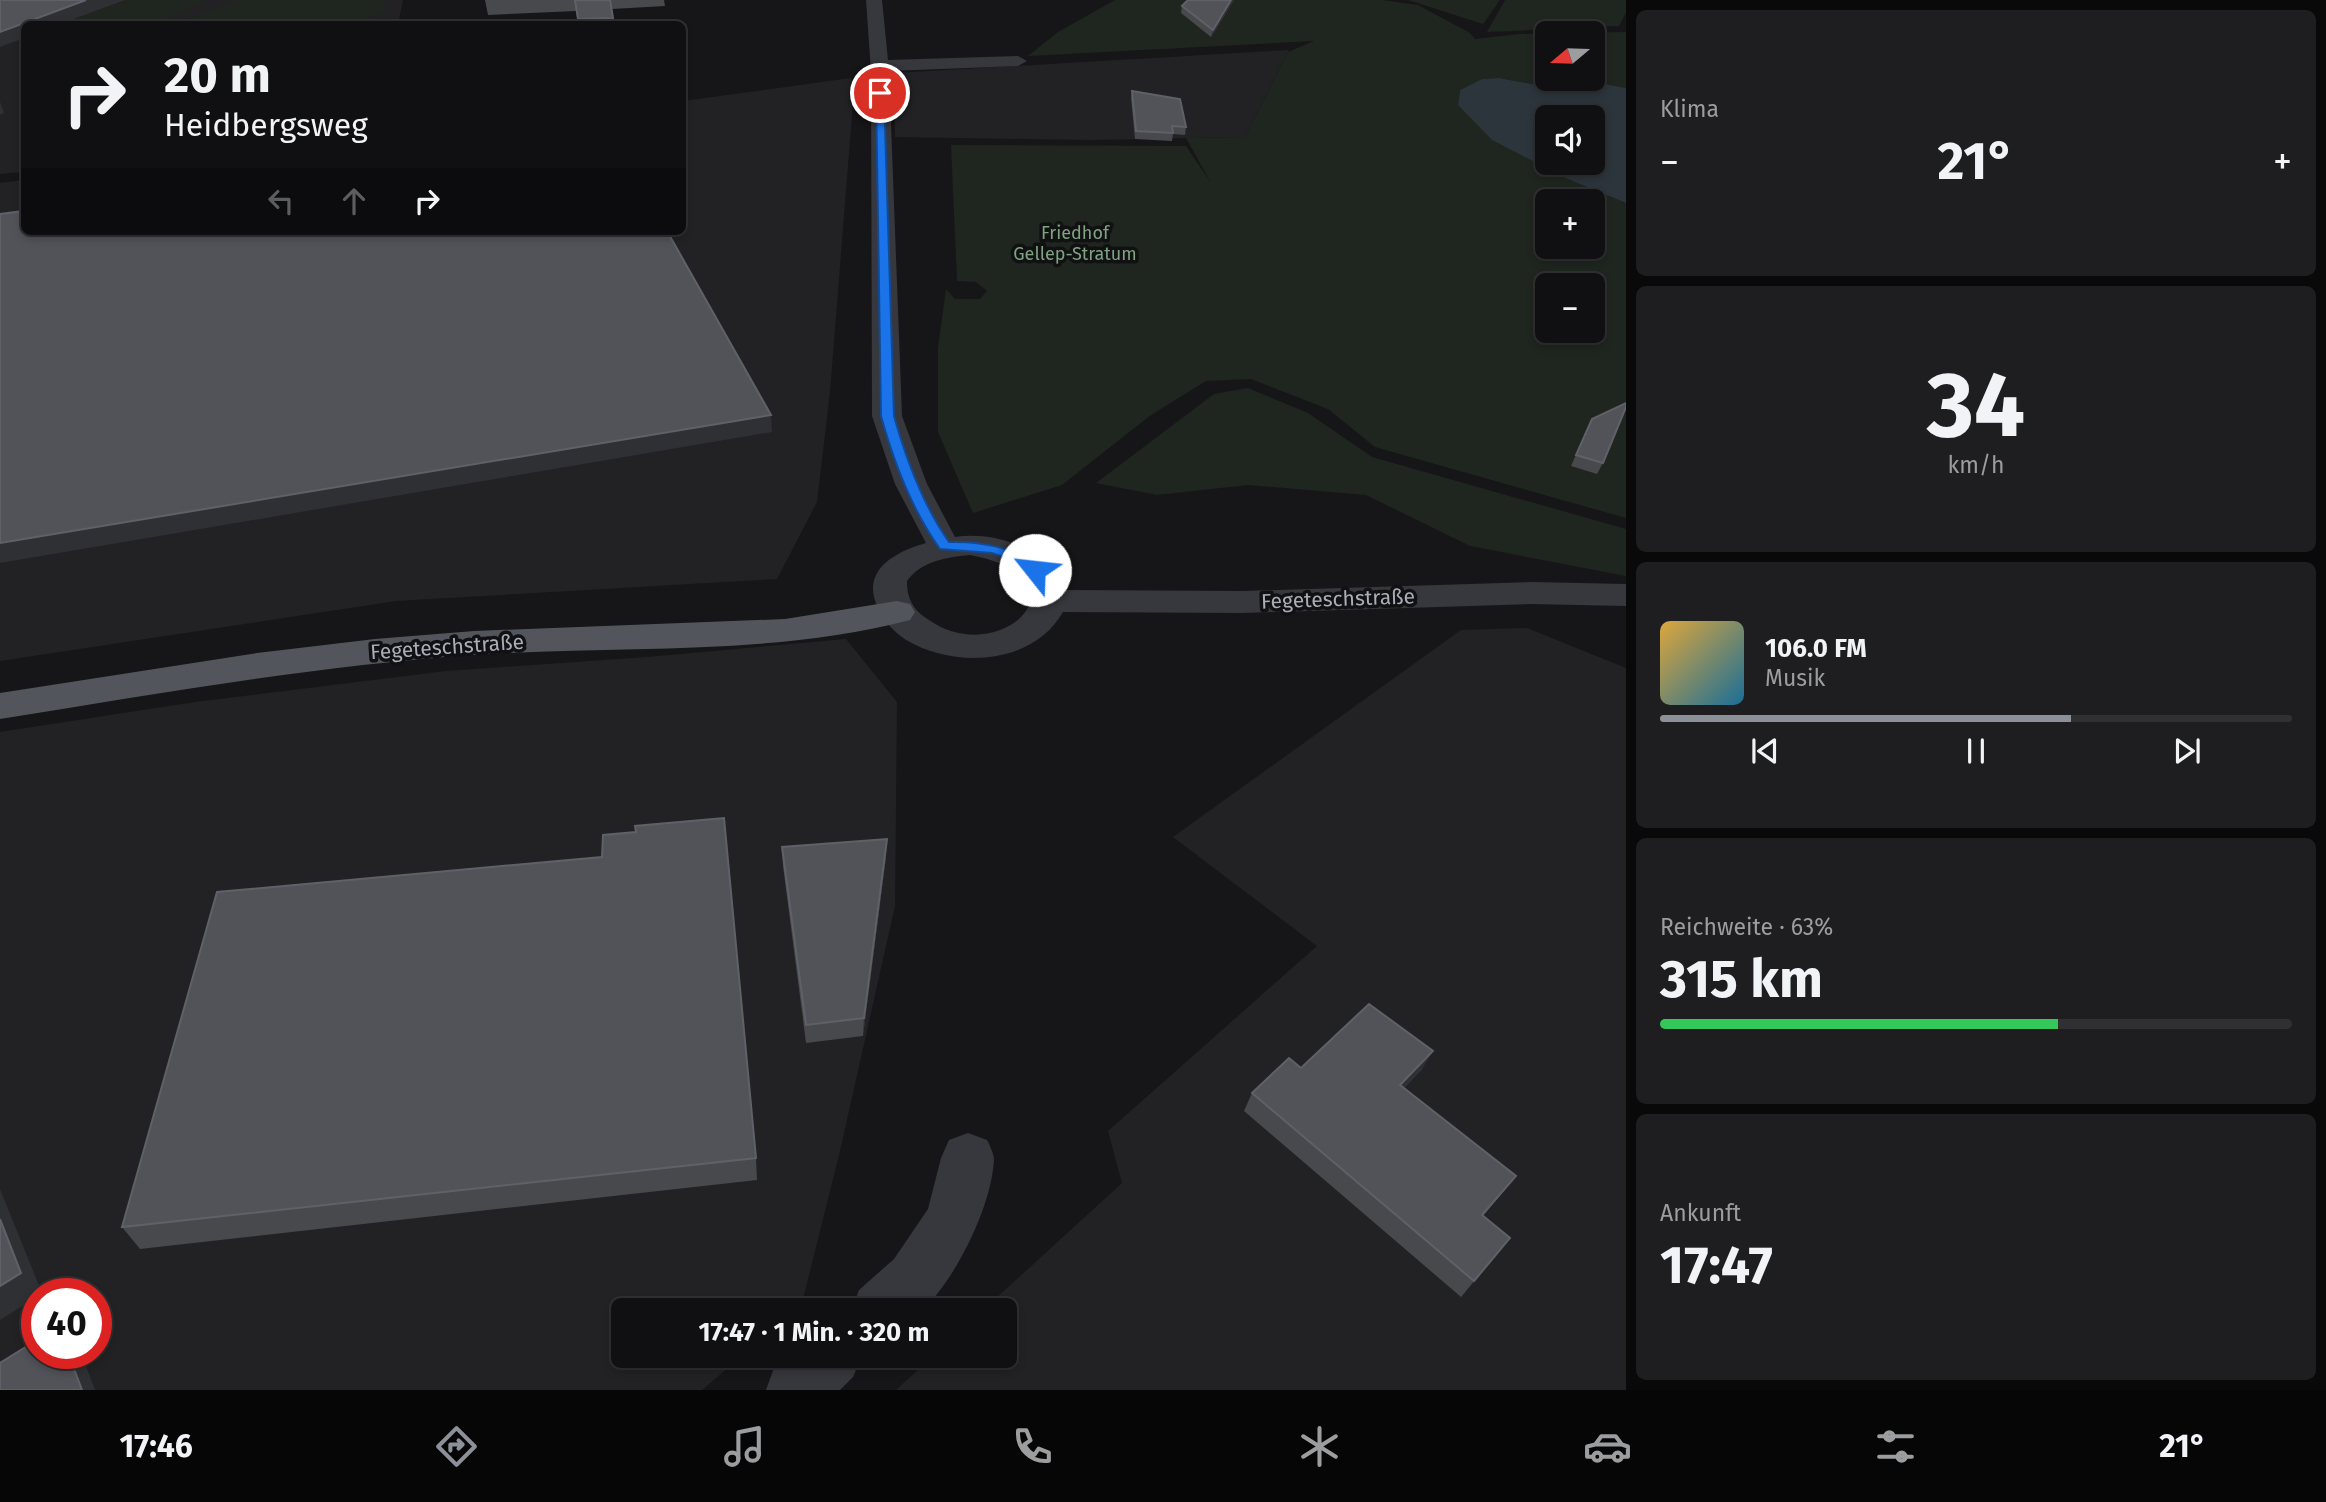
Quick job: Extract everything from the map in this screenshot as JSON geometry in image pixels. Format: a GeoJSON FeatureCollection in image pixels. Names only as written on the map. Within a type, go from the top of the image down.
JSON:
{"type":"FeatureCollection","features":[{"type":"Feature","properties":{"kind":"main road","name":"Fegeteschstraße"},"geometry":{"type":"LineString","coordinates":[[0,706],[257,666],[375,651],[474,643],[785,631],[897,612]]}},
{"type":"Feature","properties":{"kind":"street"},"geometry":{"type":"LineString","coordinates":[[874,0],[880,66],[887,416],[897,452],[931,526],[945,547]]}},
{"type":"Feature","properties":{"kind":"street"},"geometry":{"type":"LineString","coordinates":[[880,66],[1018,61]]}},
{"type":"Feature","properties":{"kind":"street"},"geometry":{"type":"LineString","coordinates":[[970,545],[995,549],[1017,557],[1035,570],[1046,584],[1050,601],[1045,617],[1032,630],[1012,640],[986,645],[959,644],[933,638],[912,626],[897,612],[891,597],[891,583],[898,570],[909,559],[926,551],[970,545]]}},
{"type":"Feature","properties":{"kind":"street","name":"Fegeteschstraße"},"geometry":{"type":"LineString","coordinates":[[1050,601],[1243,602],[1532,593],[1626,595]]}},
{"type":"Feature","properties":{"kind":"street"},"geometry":{"type":"LineString","coordinates":[[894,1298],[914,1279],[951,1221],[968,1158]]}},
{"type":"Feature","properties":{"kind":"street"},"geometry":{"type":"LineString","coordinates":[[796,1390],[819,1368]]}},
{"type":"Feature","properties":{"kind":"shaded area"},"geometry":{"type":"Polygon","coordinates":[[[0,0],[403,0],[399,21],[21,21],[21,172],[0,174],[0,0]]]}},
{"type":"Feature","properties":{"kind":"shaded area"},"geometry":{"type":"Polygon","coordinates":[[[1289,50],[1245,137],[1091,140],[895,137],[894,73],[1289,50]]]}},
{"type":"Feature","properties":{"kind":"shaded area"},"geometry":{"type":"Polygon","coordinates":[[[851,78],[854,90],[830,392],[817,502],[777,579],[396,601],[0,661],[0,183],[21,180],[21,235],[686,235],[686,101],[851,78]]]}},
{"type":"Feature","properties":{"kind":"shaded area"},"geometry":{"type":"Polygon","coordinates":[[[1499,78],[1535,85],[1535,91],[1605,91],[1605,84],[1626,88],[1626,203],[1605,194],[1605,189],[1592,189],[1560,175],[1605,175],[1605,105],[1535,105],[1535,162],[1492,140],[1458,105],[1460,90],[1482,79],[1499,78]]]}},
{"type":"Feature","properties":{"kind":"shaded area"},"geometry":{"type":"Polygon","coordinates":[[[1527,628],[1626,668],[1626,1390],[896,1390],[920,1368],[1017,1368],[1017,1298],[996,1298],[1122,1183],[1108,1131],[1317,946],[1173,837],[1461,630],[1527,628]]]}},
{"type":"Feature","properties":{"kind":"shaded area"},"geometry":{"type":"Polygon","coordinates":[[[846,639],[897,702],[895,906],[840,1151],[803,1298],[611,1298],[611,1368],[728,1368],[702,1390],[0,1390],[0,732],[195,702],[446,671],[846,639]]]}},
{"type":"Feature","properties":{"kind":"green space"},"geometry":{"type":"Polygon","coordinates":[[[125,0],[204,2],[160,21],[69,21],[125,0]]]}},
{"type":"Feature","properties":{"kind":"green space"},"geometry":{"type":"Polygon","coordinates":[[[237,0],[387,0],[384,10],[367,20],[185,21],[237,0]]]}},
{"type":"Feature","properties":{"kind":"green space","name":"Friedhof Gellep-Stratum"},"geometry":{"type":"Polygon","coordinates":[[[1115,0],[1382,0],[1418,5],[1470,33],[1475,39],[1535,33],[1535,85],[1499,78],[1482,79],[1460,90],[1458,105],[1476,121],[1535,159],[1535,175],[1564,175],[1594,189],[1535,189],[1535,259],[1605,259],[1605,194],[1626,203],[1626,518],[1375,447],[1328,409],[1251,379],[1206,381],[1151,415],[1062,485],[973,513],[938,432],[938,348],[946,289],[955,299],[980,299],[987,291],[976,282],[957,281],[951,145],[1186,146],[1211,183],[1186,138],[1245,137],[1288,52],[1314,41],[1028,56],[1058,32],[1115,0]]]}},
{"type":"Feature","properties":{"kind":"green space"},"geometry":{"type":"Polygon","coordinates":[[[1408,0],[1500,0],[1483,24],[1408,0]]]}},
{"type":"Feature","properties":{"kind":"green space"},"geometry":{"type":"Polygon","coordinates":[[[1505,0],[1626,0],[1626,13],[1619,26],[1605,27],[1605,21],[1535,21],[1535,30],[1487,32],[1505,0]]]}},
{"type":"Feature","properties":{"kind":"green space"},"geometry":{"type":"Polygon","coordinates":[[[1605,32],[1626,32],[1626,88],[1605,84],[1605,32]]]}},
{"type":"Feature","properties":{"kind":"green space"},"geometry":{"type":"Polygon","coordinates":[[[1248,388],[1308,413],[1372,457],[1626,529],[1626,576],[1470,546],[1366,495],[1248,485],[1157,495],[1096,483],[1214,394],[1248,388]]]}},
{"type":"Feature","properties":{"kind":"building"},"geometry":{"type":"Polygon","coordinates":[[[0,0],[86,0],[30,21],[21,21],[21,24],[0,32],[0,0]]]}},
{"type":"Feature","properties":{"kind":"building"},"geometry":{"type":"Polygon","coordinates":[[[575,0],[610,0],[613,18],[578,19],[575,0]]]}},
{"type":"Feature","properties":{"kind":"building"},"geometry":{"type":"Polygon","coordinates":[[[1188,0],[1231,0],[1213,30],[1182,6],[1188,0]]]}},
{"type":"Feature","properties":{"kind":"building"},"geometry":{"type":"Polygon","coordinates":[[[1132,91],[1180,99],[1186,127],[1172,126],[1173,133],[1136,131],[1132,91]]]}},
{"type":"Feature","properties":{"kind":"building"},"geometry":{"type":"Polygon","coordinates":[[[21,211],[21,235],[669,235],[771,415],[0,543],[0,214],[21,211]]]}},
{"type":"Feature","properties":{"kind":"building"},"geometry":{"type":"Polygon","coordinates":[[[1626,403],[1603,463],[1576,455],[1592,419],[1626,403]]]}},
{"type":"Feature","properties":{"kind":"building"},"geometry":{"type":"Polygon","coordinates":[[[724,818],[756,1158],[122,1227],[217,892],[602,857],[603,835],[636,832],[635,826],[724,818]]]}},
{"type":"Feature","properties":{"kind":"building"},"geometry":{"type":"Polygon","coordinates":[[[887,839],[864,1018],[806,1025],[782,847],[887,839]]]}},
{"type":"Feature","properties":{"kind":"building"},"geometry":{"type":"Polygon","coordinates":[[[1369,1004],[1433,1051],[1400,1085],[1516,1176],[1482,1215],[1510,1238],[1474,1281],[1252,1093],[1289,1058],[1301,1068],[1369,1004]]]}},
{"type":"Feature","properties":{"kind":"building"},"geometry":{"type":"Polygon","coordinates":[[[0,1219],[21,1273],[0,1286],[0,1219]]]}},
{"type":"Feature","properties":{"kind":"building"},"geometry":{"type":"Polygon","coordinates":[[[21,1350],[21,1369],[74,1369],[82,1390],[0,1390],[0,1363],[21,1350]]]}},
{"type":"Feature","properties":{"kind":"route"},"geometry":{"type":"LineString","coordinates":[[880,93],[887,416],[897,452],[931,526],[945,547],[970,545],[995,549],[1017,557],[1035,570]]}}]}
